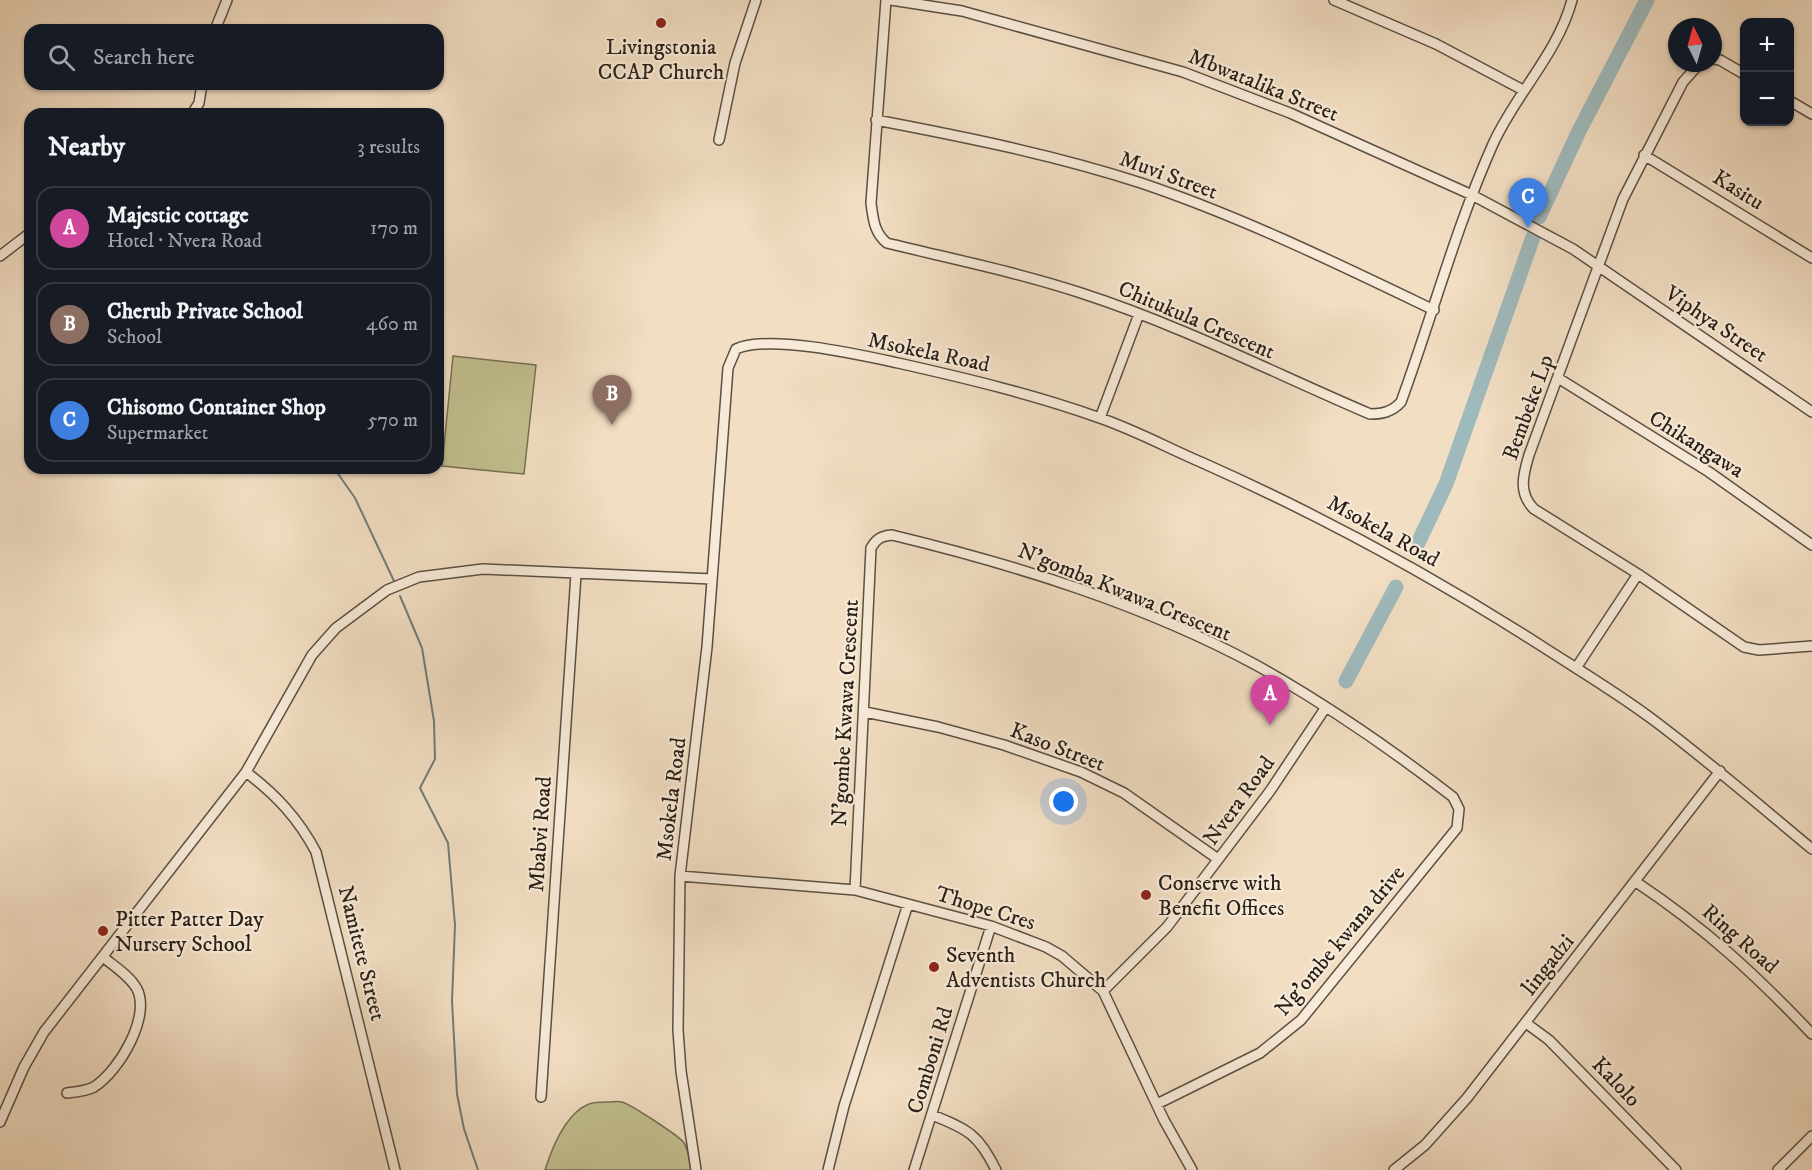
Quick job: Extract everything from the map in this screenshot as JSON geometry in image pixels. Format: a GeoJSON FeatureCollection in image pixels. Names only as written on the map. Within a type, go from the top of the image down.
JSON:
{"type":"FeatureCollection","features":[{"type":"Feature","properties":{"kind":"street"},"geometry":{"type":"LineString","coordinates":[[217,24],[227,0]]}},
{"type":"Feature","properties":{"kind":"street"},"geometry":{"type":"LineString","coordinates":[[719,140],[735,63],[756,0]]}},
{"type":"Feature","properties":{"kind":"street","name":"Chitukula Crescent"},"geometry":{"type":"LineString","coordinates":[[886,0],[871,203],[876,228],[887,243],[1023,275],[1139,314],[1349,405],[1377,414],[1391,410],[1401,402],[1472,195],[1494,142],[1552,44],[1572,0]]}},
{"type":"Feature","properties":{"kind":"street","name":"Mbwatalika Street"},"geometry":{"type":"LineString","coordinates":[[891,0],[962,11],[1183,72],[1290,113],[1472,195],[1573,249],[1599,267]]}},
{"type":"Feature","properties":{"kind":"street"},"geometry":{"type":"LineString","coordinates":[[1334,0],[1436,44],[1523,90]]}},
{"type":"Feature","properties":{"kind":"street"},"geometry":{"type":"LineString","coordinates":[[1722,61],[1741,72]]}},
{"type":"Feature","properties":{"kind":"street","name":"Bembeke Lp"},"geometry":{"type":"LineString","coordinates":[[1692,72],[1683,82],[1644,154],[1623,199],[1523,476],[1526,500],[1534,509],[1638,574],[1744,646],[1759,650],[1812,646]]}},
{"type":"Feature","properties":{"kind":"street"},"geometry":{"type":"LineString","coordinates":[[196,108],[201,90]]}},
{"type":"Feature","properties":{"kind":"street"},"geometry":{"type":"LineString","coordinates":[[1794,103],[1812,114]]}},
{"type":"Feature","properties":{"kind":"street","name":"Muvi Street"},"geometry":{"type":"LineString","coordinates":[[876,120],[986,142],[1141,183],[1300,246],[1434,310]]}},
{"type":"Feature","properties":{"kind":"street","name":"Kasitu"},"geometry":{"type":"LineString","coordinates":[[1644,154],[1812,258]]}},
{"type":"Feature","properties":{"kind":"street"},"geometry":{"type":"LineString","coordinates":[[0,256],[24,238]]}},
{"type":"Feature","properties":{"kind":"street","name":"Viphya Street"},"geometry":{"type":"LineString","coordinates":[[1599,267],[1812,412]]}},
{"type":"Feature","properties":{"kind":"street"},"geometry":{"type":"LineString","coordinates":[[1100,418],[1139,314]]}},
{"type":"Feature","properties":{"kind":"street","name":"Msokela Road"},"geometry":{"type":"LineString","coordinates":[[696,1170],[681,1071],[678,1030],[680,876],[707,648],[728,368],[736,349],[747,344],[760,343],[825,350],[882,359],[1002,387],[1100,418],[1302,508],[1472,602],[1576,668],[1649,717],[1719,771],[1812,849]]}},
{"type":"Feature","properties":{"kind":"street","name":"Chikangawa"},"geometry":{"type":"LineString","coordinates":[[1558,378],[1709,472],[1812,545]]}},
{"type":"Feature","properties":{"kind":"street","name":"N'gomba Kwawa Crescent"},"geometry":{"type":"LineString","coordinates":[[876,540],[892,535],[986,558],[1178,628],[1224,650],[1326,707],[1453,797],[1459,809]]}},
{"type":"Feature","properties":{"kind":"street","name":"N'gombe Kwawa Crescent"},"geometry":{"type":"LineString","coordinates":[[855,890],[871,548],[876,540]]}},
{"type":"Feature","properties":{"kind":"street"},"geometry":{"type":"LineString","coordinates":[[0,1122],[24,1066],[44,1032],[246,772],[312,655],[336,628],[387,590],[419,577],[466,569],[712,579]]}},
{"type":"Feature","properties":{"kind":"street","name":"Mbabvi Road"},"geometry":{"type":"LineString","coordinates":[[541,1097],[576,574]]}},
{"type":"Feature","properties":{"kind":"street"},"geometry":{"type":"LineString","coordinates":[[1576,668],[1638,574]]}},
{"type":"Feature","properties":{"kind":"street","name":"Nvera Road"},"geometry":{"type":"LineString","coordinates":[[1103,991],[1167,927],[1283,773],[1326,707]]}},
{"type":"Feature","properties":{"kind":"street","name":"Kaso Street"},"geometry":{"type":"LineString","coordinates":[[865,712],[938,727],[1004,745],[1081,772],[1124,793],[1218,859]]}},
{"type":"Feature","properties":{"kind":"street","name":"lingadzi"},"geometry":{"type":"LineString","coordinates":[[1394,1170],[1406,1167],[1461,1105],[1636,882],[1719,771]]}},
{"type":"Feature","properties":{"kind":"street","name":"Namitete Street"},"geometry":{"type":"LineString","coordinates":[[246,772],[277,796],[299,822],[316,852],[395,1170]]}},
{"type":"Feature","properties":{"kind":"street","name":"Ng'ombe kwana drive"},"geometry":{"type":"LineString","coordinates":[[1157,1104],[1252,1058],[1279,1040],[1301,1020],[1457,828],[1459,809]]}},
{"type":"Feature","properties":{"kind":"street","name":"Thope Cres"},"geometry":{"type":"LineString","coordinates":[[680,876],[855,890],[991,926],[1046,947],[1062,956],[1103,991],[1157,1104],[1192,1170]]}},
{"type":"Feature","properties":{"kind":"street","name":"Ring Road"},"geometry":{"type":"LineString","coordinates":[[1636,882],[1705,930],[1737,957],[1812,1034]]}},
{"type":"Feature","properties":{"kind":"street"},"geometry":{"type":"LineString","coordinates":[[828,1170],[844,1106],[908,904]]}},
{"type":"Feature","properties":{"kind":"street","name":"Comboni Rd"},"geometry":{"type":"LineString","coordinates":[[914,1170],[991,926]]}},
{"type":"Feature","properties":{"kind":"street"},"geometry":{"type":"LineString","coordinates":[[67,1093],[94,1087],[108,1074],[132,1040],[140,1019],[141,1004],[138,991],[131,981],[103,957]]}},
{"type":"Feature","properties":{"kind":"street","name":"Kalolo"},"geometry":{"type":"LineString","coordinates":[[1526,1023],[1549,1040],[1676,1170]]}},
{"type":"Feature","properties":{"kind":"street"},"geometry":{"type":"LineString","coordinates":[[932,1115],[973,1134],[987,1151],[996,1170]]}},
{"type":"Feature","properties":{"kind":"street"},"geometry":{"type":"LineString","coordinates":[[1778,1170],[1812,1136]]}},
{"type":"Feature","properties":{"kind":"shaded area"},"geometry":{"type":"Polygon","coordinates":[[[453,356],[536,365],[524,474],[444,466],[453,356]]]}},
{"type":"Feature","properties":{"kind":"shaded area"},"geometry":{"type":"Polygon","coordinates":[[[596,1102],[620,1102],[655,1121],[681,1140],[687,1149],[691,1170],[545,1170],[561,1132],[573,1115],[596,1102]]]}},
{"type":"Feature","properties":{"kind":"waterway"},"geometry":{"type":"LineString","coordinates":[[1539,217],[1579,131],[1647,0]]}},
{"type":"Feature","properties":{"kind":"waterway"},"geometry":{"type":"LineString","coordinates":[[1418,543],[1446,484],[1533,237]]}},
{"type":"Feature","properties":{"kind":"waterway"},"geometry":{"type":"LineString","coordinates":[[338,474],[355,498],[394,581]]}},
{"type":"Feature","properties":{"kind":"waterway"},"geometry":{"type":"LineString","coordinates":[[1346,681],[1396,587]]}},
{"type":"Feature","properties":{"kind":"waterway"},"geometry":{"type":"LineString","coordinates":[[400,596],[422,648],[434,721],[435,759],[420,788],[448,843],[455,925],[452,1001],[457,1094],[464,1129],[478,1170]]}},
{"type":"Feature","properties":{"kind":"place","name":"Livingstonia CCAP Church"},"geometry":{"type":"Point","coordinates":[661,23]}},
{"type":"Feature","properties":{"kind":"place","name":"Chisomo Container Shop"},"geometry":{"type":"Point","coordinates":[1528,228]}},
{"type":"Feature","properties":{"kind":"place","name":"Cherub Private School"},"geometry":{"type":"Point","coordinates":[612,425]}},
{"type":"Feature","properties":{"kind":"place","name":"Majestic cottage"},"geometry":{"type":"Point","coordinates":[1270,725]}},
{"type":"Feature","properties":{"kind":"place","name":"Conserve with Benefit Offices"},"geometry":{"type":"Point","coordinates":[1146,895]}},
{"type":"Feature","properties":{"kind":"place","name":"Pitter Patter Day Nursery School"},"geometry":{"type":"Point","coordinates":[103,931]}},
{"type":"Feature","properties":{"kind":"place","name":"Seventh Adventists Church"},"geometry":{"type":"Point","coordinates":[934,967]}}]}
